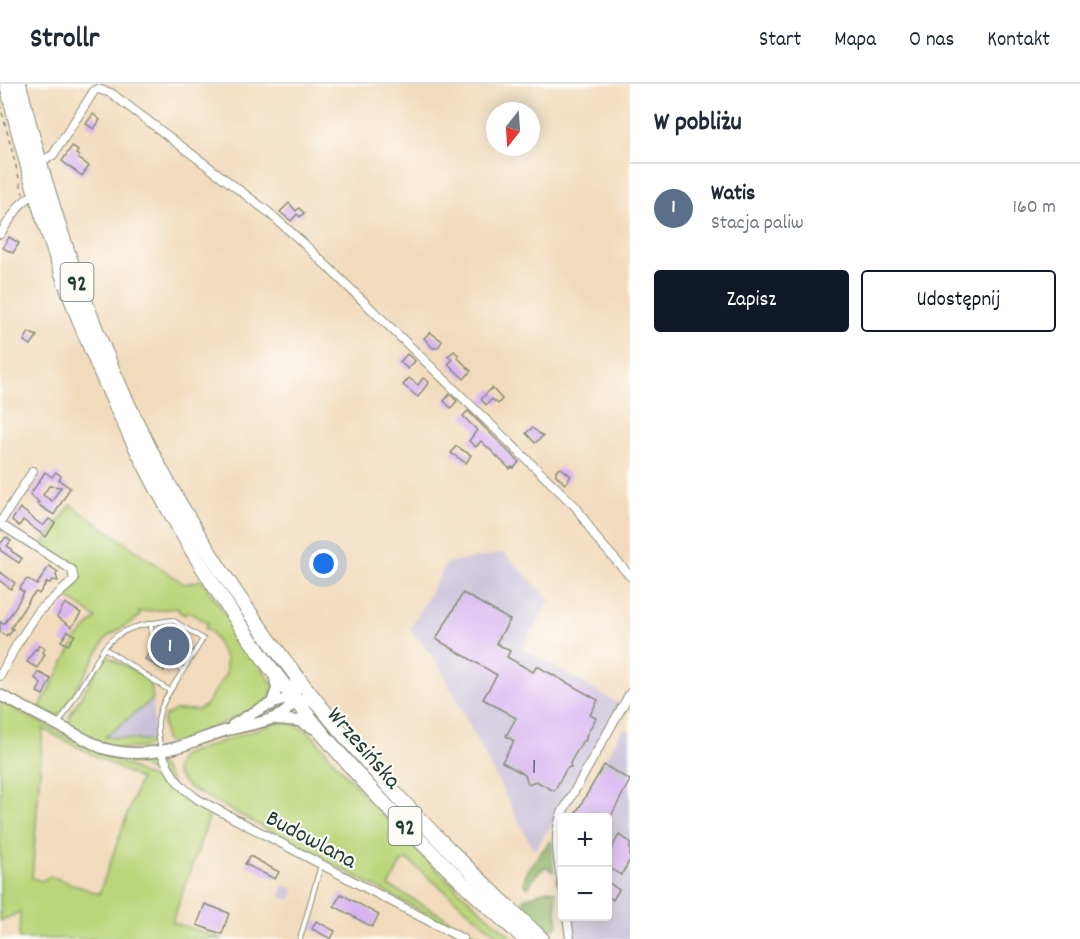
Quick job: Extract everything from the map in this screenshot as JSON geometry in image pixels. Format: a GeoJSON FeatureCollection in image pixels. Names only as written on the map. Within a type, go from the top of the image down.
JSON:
{"type":"FeatureCollection","features":[{"type":"Feature","properties":{"kind":"main road","name":"Wrzesińska"},"geometry":{"type":"LineString","coordinates":[[7,84],[39,206],[81,325],[140,455],[218,590],[294,698],[370,789],[433,855],[525,939]]}},
{"type":"Feature","properties":{"kind":"main road","name":"92"},"geometry":{"type":"LineString","coordinates":[[19,84],[38,163]]}},
{"type":"Feature","properties":{"kind":"main road","name":"Wrzesińska"},"geometry":{"type":"LineString","coordinates":[[38,163],[81,293],[131,410],[181,505],[256,619],[293,671],[347,739],[403,802],[542,939]]}},
{"type":"Feature","properties":{"kind":"street"},"geometry":{"type":"LineString","coordinates":[[38,163],[52,155],[94,91],[98,89],[111,93],[267,211],[301,241],[576,507],[597,539],[630,576]]}},
{"type":"Feature","properties":{"kind":"street"},"geometry":{"type":"LineString","coordinates":[[0,234],[26,199]]}},
{"type":"Feature","properties":{"kind":"street"},"geometry":{"type":"LineString","coordinates":[[0,676],[17,644],[39,611],[74,580],[72,570],[0,524],[33,471]]}},
{"type":"Feature","properties":{"kind":"street"},"geometry":{"type":"LineString","coordinates":[[271,705],[277,689],[272,668]]}},
{"type":"Feature","properties":{"kind":"street"},"geometry":{"type":"LineString","coordinates":[[266,720],[286,711],[294,698],[296,685],[293,671]]}},
{"type":"Feature","properties":{"kind":"street"},"geometry":{"type":"LineString","coordinates":[[560,867],[556,826],[630,693]]}},
{"type":"Feature","properties":{"kind":"street"},"geometry":{"type":"LineString","coordinates":[[0,695],[97,746],[111,750],[139,753],[161,751],[189,745],[222,732],[266,720],[283,718],[299,721],[325,736]]}},
{"type":"Feature","properties":{"kind":"street"},"geometry":{"type":"LineString","coordinates":[[222,732],[285,699],[309,700],[321,706]]}},
{"type":"Feature","properties":{"kind":"street","name":"Budowlana"},"geometry":{"type":"LineString","coordinates":[[161,751],[172,777],[183,789],[321,865],[463,939]]}},
{"type":"Feature","properties":{"kind":"street"},"geometry":{"type":"LineString","coordinates":[[568,921],[570,939]]}},
{"type":"Feature","properties":{"kind":"lane"},"geometry":{"type":"LineString","coordinates":[[58,726],[112,638],[138,625],[172,620],[203,639],[159,707],[157,736],[161,751]]}},
{"type":"Feature","properties":{"kind":"lane"},"geometry":{"type":"LineString","coordinates":[[151,623],[152,650],[183,670]]}},
{"type":"Feature","properties":{"kind":"lane"},"geometry":{"type":"LineString","coordinates":[[104,648],[170,691]]}},
{"type":"Feature","properties":{"kind":"lane"},"geometry":{"type":"LineString","coordinates":[[300,939],[321,865]]}},
{"type":"Feature","properties":{"kind":"path"},"geometry":{"type":"LineString","coordinates":[[0,104],[26,199]]}},
{"type":"Feature","properties":{"kind":"shaded area"},"geometry":{"type":"Polygon","coordinates":[[[504,553],[550,600],[522,648],[619,704],[554,821],[534,851],[437,662],[410,629],[447,563],[504,553]]]}},
{"type":"Feature","properties":{"kind":"shaded area"},"geometry":{"type":"Polygon","coordinates":[[[153,699],[154,741],[105,738],[110,732],[153,699]]]}},
{"type":"Feature","properties":{"kind":"shaded area"},"geometry":{"type":"Polygon","coordinates":[[[623,728],[630,732],[630,939],[572,939],[570,921],[612,921],[612,813],[573,813],[623,728]]]}},
{"type":"Feature","properties":{"kind":"shaded area"},"geometry":{"type":"Polygon","coordinates":[[[283,885],[294,889],[291,900],[280,897],[283,885]]]}},
{"type":"Feature","properties":{"kind":"green space"},"geometry":{"type":"Polygon","coordinates":[[[71,505],[184,584],[202,580],[273,685],[271,696],[264,704],[175,745],[165,740],[163,722],[165,716],[175,710],[198,710],[206,705],[226,674],[226,659],[211,631],[205,628],[208,623],[187,611],[185,615],[179,612],[178,608],[139,612],[139,617],[107,637],[62,713],[56,716],[40,707],[77,638],[96,618],[64,595],[78,582],[79,576],[73,565],[42,545],[71,505]]]}},
{"type":"Feature","properties":{"kind":"green space"},"geometry":{"type":"Polygon","coordinates":[[[109,657],[145,677],[151,687],[153,699],[105,737],[154,741],[144,747],[130,749],[103,745],[72,729],[69,721],[70,715],[102,661],[109,657]]]}},
{"type":"Feature","properties":{"kind":"green space"},"geometry":{"type":"Polygon","coordinates":[[[0,702],[163,784],[158,775],[130,760],[155,759],[182,795],[211,812],[172,922],[223,939],[19,939],[20,912],[0,921],[0,702]],[[43,729],[32,878],[42,881],[50,876],[99,894],[140,779],[43,729]]]}},
{"type":"Feature","properties":{"kind":"green space"},"geometry":{"type":"Polygon","coordinates":[[[287,722],[305,729],[312,735],[408,842],[514,939],[502,939],[408,860],[402,861],[389,886],[484,939],[474,939],[191,789],[177,774],[177,766],[183,755],[275,723],[287,722]]]}},
{"type":"Feature","properties":{"kind":"green space"},"geometry":{"type":"Polygon","coordinates":[[[550,841],[553,872],[546,867],[528,888],[524,884],[527,872],[550,841]]]}},
{"type":"Feature","properties":{"kind":"green space"},"geometry":{"type":"Polygon","coordinates":[[[547,890],[555,891],[558,925],[549,931],[524,906],[524,899],[547,890]]]}},
{"type":"Feature","properties":{"kind":"building"},"geometry":{"type":"Polygon","coordinates":[[[93,114],[100,120],[94,129],[86,124],[93,114]]]}},
{"type":"Feature","properties":{"kind":"building"},"geometry":{"type":"Polygon","coordinates":[[[72,146],[78,151],[76,154],[78,158],[89,166],[82,176],[62,161],[72,146]]]}},
{"type":"Feature","properties":{"kind":"building"},"geometry":{"type":"Polygon","coordinates":[[[289,203],[296,211],[299,208],[304,213],[300,217],[297,214],[291,221],[280,212],[289,203]]]}},
{"type":"Feature","properties":{"kind":"building"},"geometry":{"type":"Polygon","coordinates":[[[9,237],[19,243],[13,253],[3,248],[9,237]]]}},
{"type":"Feature","properties":{"kind":"building"},"geometry":{"type":"Polygon","coordinates":[[[29,332],[37,336],[31,345],[24,341],[29,332]]]}},
{"type":"Feature","properties":{"kind":"building"},"geometry":{"type":"Polygon","coordinates":[[[430,332],[442,341],[438,348],[433,348],[424,338],[430,332]]]}},
{"type":"Feature","properties":{"kind":"building"},"geometry":{"type":"Polygon","coordinates":[[[454,351],[471,371],[464,379],[448,364],[452,360],[448,356],[454,351]]]}},
{"type":"Feature","properties":{"kind":"building"},"geometry":{"type":"Polygon","coordinates":[[[407,354],[415,361],[408,369],[400,362],[407,354]]]}},
{"type":"Feature","properties":{"kind":"building"},"geometry":{"type":"Polygon","coordinates":[[[409,378],[418,385],[423,378],[429,382],[418,397],[403,385],[409,378]]]}},
{"type":"Feature","properties":{"kind":"building"},"geometry":{"type":"Polygon","coordinates":[[[492,388],[502,399],[498,404],[492,399],[486,405],[481,399],[492,388]]]}},
{"type":"Feature","properties":{"kind":"building"},"geometry":{"type":"Polygon","coordinates":[[[450,394],[457,401],[451,408],[444,401],[450,394]]]}},
{"type":"Feature","properties":{"kind":"building"},"geometry":{"type":"Polygon","coordinates":[[[468,411],[519,462],[514,468],[510,469],[481,441],[476,447],[469,441],[477,430],[463,416],[468,411]]]}},
{"type":"Feature","properties":{"kind":"building"},"geometry":{"type":"Polygon","coordinates":[[[532,428],[543,436],[535,443],[526,433],[532,428]]]}},
{"type":"Feature","properties":{"kind":"building"},"geometry":{"type":"Polygon","coordinates":[[[456,446],[471,455],[466,463],[451,453],[456,446]]]}},
{"type":"Feature","properties":{"kind":"building"},"geometry":{"type":"Polygon","coordinates":[[[561,468],[571,476],[565,484],[556,475],[556,470],[561,468]]]}},
{"type":"Feature","properties":{"kind":"building"},"geometry":{"type":"Polygon","coordinates":[[[45,472],[52,477],[56,472],[61,476],[59,480],[70,488],[54,515],[37,504],[39,502],[30,495],[45,472]],[[49,486],[43,495],[52,501],[61,487],[49,486]]]}},
{"type":"Feature","properties":{"kind":"building"},"geometry":{"type":"Polygon","coordinates":[[[20,508],[43,526],[49,519],[55,523],[46,537],[23,520],[19,526],[12,520],[20,508]]]}},
{"type":"Feature","properties":{"kind":"building"},"geometry":{"type":"Polygon","coordinates":[[[6,537],[11,541],[7,546],[22,558],[19,563],[0,550],[0,544],[6,537]]]}},
{"type":"Feature","properties":{"kind":"building"},"geometry":{"type":"Polygon","coordinates":[[[49,566],[58,572],[56,575],[58,581],[47,582],[39,594],[36,592],[31,597],[9,635],[6,636],[0,632],[0,622],[4,624],[24,592],[19,589],[28,579],[37,585],[49,566]]]}},
{"type":"Feature","properties":{"kind":"building"},"geometry":{"type":"Polygon","coordinates":[[[0,572],[15,583],[11,589],[0,581],[0,572]]]}},
{"type":"Feature","properties":{"kind":"building"},"geometry":{"type":"Polygon","coordinates":[[[463,593],[510,620],[496,643],[510,651],[507,657],[533,672],[537,666],[598,700],[590,715],[596,718],[586,740],[582,742],[570,763],[571,767],[567,768],[554,791],[536,781],[528,784],[525,775],[502,762],[514,741],[506,736],[516,718],[483,699],[497,675],[436,639],[463,593]]]}},
{"type":"Feature","properties":{"kind":"building"},"geometry":{"type":"Polygon","coordinates":[[[65,603],[81,613],[72,627],[57,617],[65,603]]]}},
{"type":"Feature","properties":{"kind":"building"},"geometry":{"type":"Polygon","coordinates":[[[68,631],[75,635],[68,645],[61,641],[68,631]]]}},
{"type":"Feature","properties":{"kind":"building"},"geometry":{"type":"Polygon","coordinates":[[[165,633],[184,645],[175,658],[156,648],[165,633]]]}},
{"type":"Feature","properties":{"kind":"building"},"geometry":{"type":"Polygon","coordinates":[[[39,645],[45,648],[43,653],[45,654],[37,668],[27,662],[39,645]]]}},
{"type":"Feature","properties":{"kind":"building"},"geometry":{"type":"Polygon","coordinates":[[[149,653],[168,665],[164,671],[145,659],[149,653]]]}},
{"type":"Feature","properties":{"kind":"building"},"geometry":{"type":"Polygon","coordinates":[[[38,672],[51,679],[43,695],[37,692],[41,684],[35,678],[38,672]]]}},
{"type":"Feature","properties":{"kind":"building"},"geometry":{"type":"Polygon","coordinates":[[[604,765],[630,780],[612,814],[576,813],[604,765]]]}},
{"type":"Feature","properties":{"kind":"building"},"geometry":{"type":"Polygon","coordinates":[[[619,835],[630,842],[630,860],[621,875],[612,869],[612,848],[619,835]]]}},
{"type":"Feature","properties":{"kind":"building"},"geometry":{"type":"Polygon","coordinates":[[[250,856],[279,872],[275,879],[245,864],[250,856]]]}},
{"type":"Feature","properties":{"kind":"building"},"geometry":{"type":"Polygon","coordinates":[[[612,885],[619,890],[612,899],[612,885]]]}},
{"type":"Feature","properties":{"kind":"building"},"geometry":{"type":"Polygon","coordinates":[[[341,894],[379,915],[372,927],[334,906],[341,894]]]}},
{"type":"Feature","properties":{"kind":"building"},"geometry":{"type":"Polygon","coordinates":[[[205,904],[229,913],[222,934],[197,925],[205,904]]]}},
{"type":"Feature","properties":{"kind":"building"},"geometry":{"type":"Polygon","coordinates":[[[316,921],[335,931],[331,939],[312,929],[316,921]]]}},
{"type":"Feature","properties":{"kind":"place","name":"Watis"},"geometry":{"type":"Point","coordinates":[170,646]}}]}
